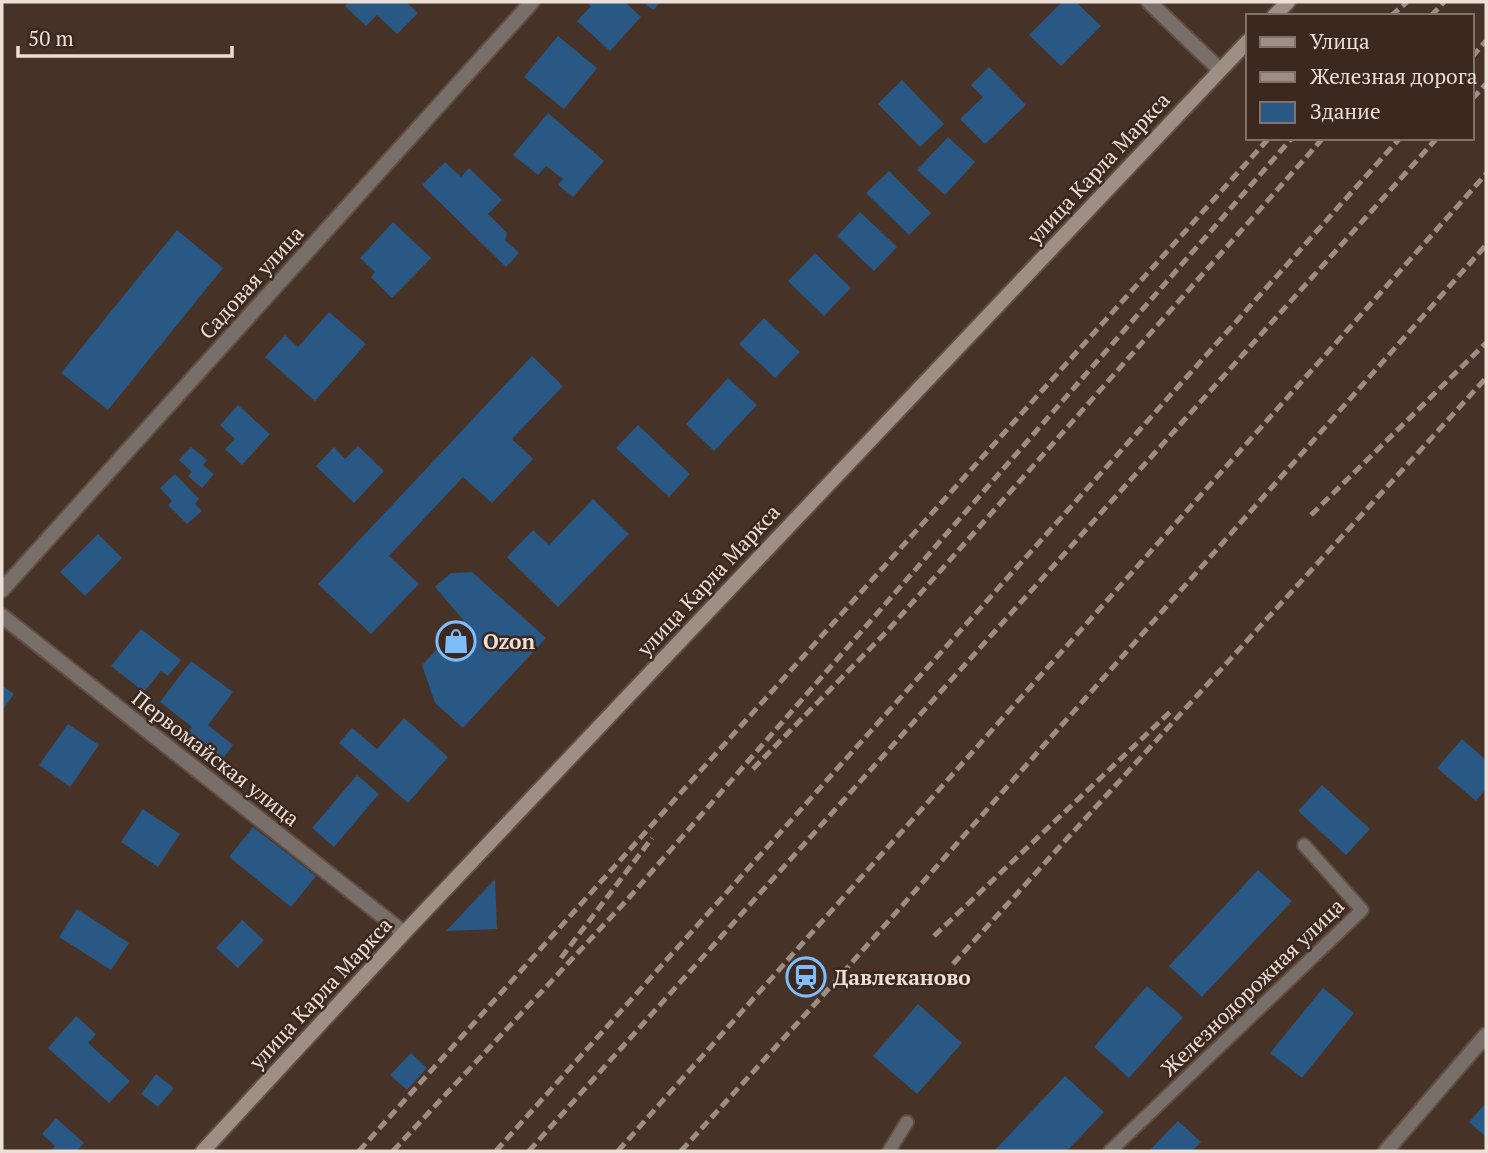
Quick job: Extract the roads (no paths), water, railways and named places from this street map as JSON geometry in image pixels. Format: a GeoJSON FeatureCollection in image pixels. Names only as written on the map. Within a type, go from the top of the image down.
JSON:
{"type":"FeatureCollection","features":[{"type":"Feature","properties":{"kind":"street","name":"Садовая улица"},"geometry":{"type":"LineString","coordinates":[[2,590],[532,2]]}},
{"type":"Feature","properties":{"kind":"street"},"geometry":{"type":"LineString","coordinates":[[1149,2],[1220,70]]}},
{"type":"Feature","properties":{"kind":"street","name":"улица Карла Маркса"},"geometry":{"type":"LineString","coordinates":[[203,1151],[404,933],[1246,43]]}},
{"type":"Feature","properties":{"kind":"street","name":"Первомайская улица"},"geometry":{"type":"LineString","coordinates":[[2,616],[404,933]]}},
{"type":"Feature","properties":{"kind":"street"},"geometry":{"type":"LineString","coordinates":[[1386,1151],[1486,1035]]}},
{"type":"Feature","properties":{"kind":"lane","name":"Железнодорожная улица"},"geometry":{"type":"LineString","coordinates":[[1110,1151],[1362,910],[1304,845]]}},
{"type":"Feature","properties":{"kind":"lane"},"geometry":{"type":"LineString","coordinates":[[889,1151],[907,1122]]}},
{"type":"Feature","properties":{"kind":"railway"},"geometry":{"type":"LineString","coordinates":[[1393,14],[1407,2]]}},
{"type":"Feature","properties":{"kind":"railway"},"geometry":{"type":"LineString","coordinates":[[1433,14],[1444,2]]}},
{"type":"Feature","properties":{"kind":"railway"},"geometry":{"type":"LineString","coordinates":[[1474,55],[1486,41]]}},
{"type":"Feature","properties":{"kind":"railway"},"geometry":{"type":"LineString","coordinates":[[1474,97],[1486,84]]}},
{"type":"Feature","properties":{"kind":"railway"},"geometry":{"type":"LineString","coordinates":[[359,1151],[1267,140]]}},
{"type":"Feature","properties":{"kind":"railway"},"geometry":{"type":"LineString","coordinates":[[393,1151],[627,900],[1290,140]]}},
{"type":"Feature","properties":{"kind":"railway"},"geometry":{"type":"LineString","coordinates":[[753,769],[889,629],[1321,140]]}},
{"type":"Feature","properties":{"kind":"railway"},"geometry":{"type":"LineString","coordinates":[[496,1151],[1398,140]]}},
{"type":"Feature","properties":{"kind":"railway"},"geometry":{"type":"LineString","coordinates":[[529,1151],[1435,140]]}},
{"type":"Feature","properties":{"kind":"railway"},"geometry":{"type":"LineString","coordinates":[[618,1151],[1486,174]]}},
{"type":"Feature","properties":{"kind":"railway"},"geometry":{"type":"LineString","coordinates":[[681,1151],[824,994],[1486,245]]}},
{"type":"Feature","properties":{"kind":"railway"},"geometry":{"type":"LineString","coordinates":[[1311,515],[1486,343]]}},
{"type":"Feature","properties":{"kind":"railway"},"geometry":{"type":"LineString","coordinates":[[953,964],[1486,378]]}},
{"type":"Feature","properties":{"kind":"railway"},"geometry":{"type":"LineString","coordinates":[[934,936],[1170,712]]}},
{"type":"Feature","properties":{"kind":"railway"},"geometry":{"type":"LineString","coordinates":[[561,958],[652,838]]}},
{"type":"Feature","properties":{"kind":"place","name":"Ozon"},"geometry":{"type":"Point","coordinates":[456,641]}},
{"type":"Feature","properties":{"kind":"place","name":"Давлеканово"},"geometry":{"type":"Point","coordinates":[806,977]}}]}
